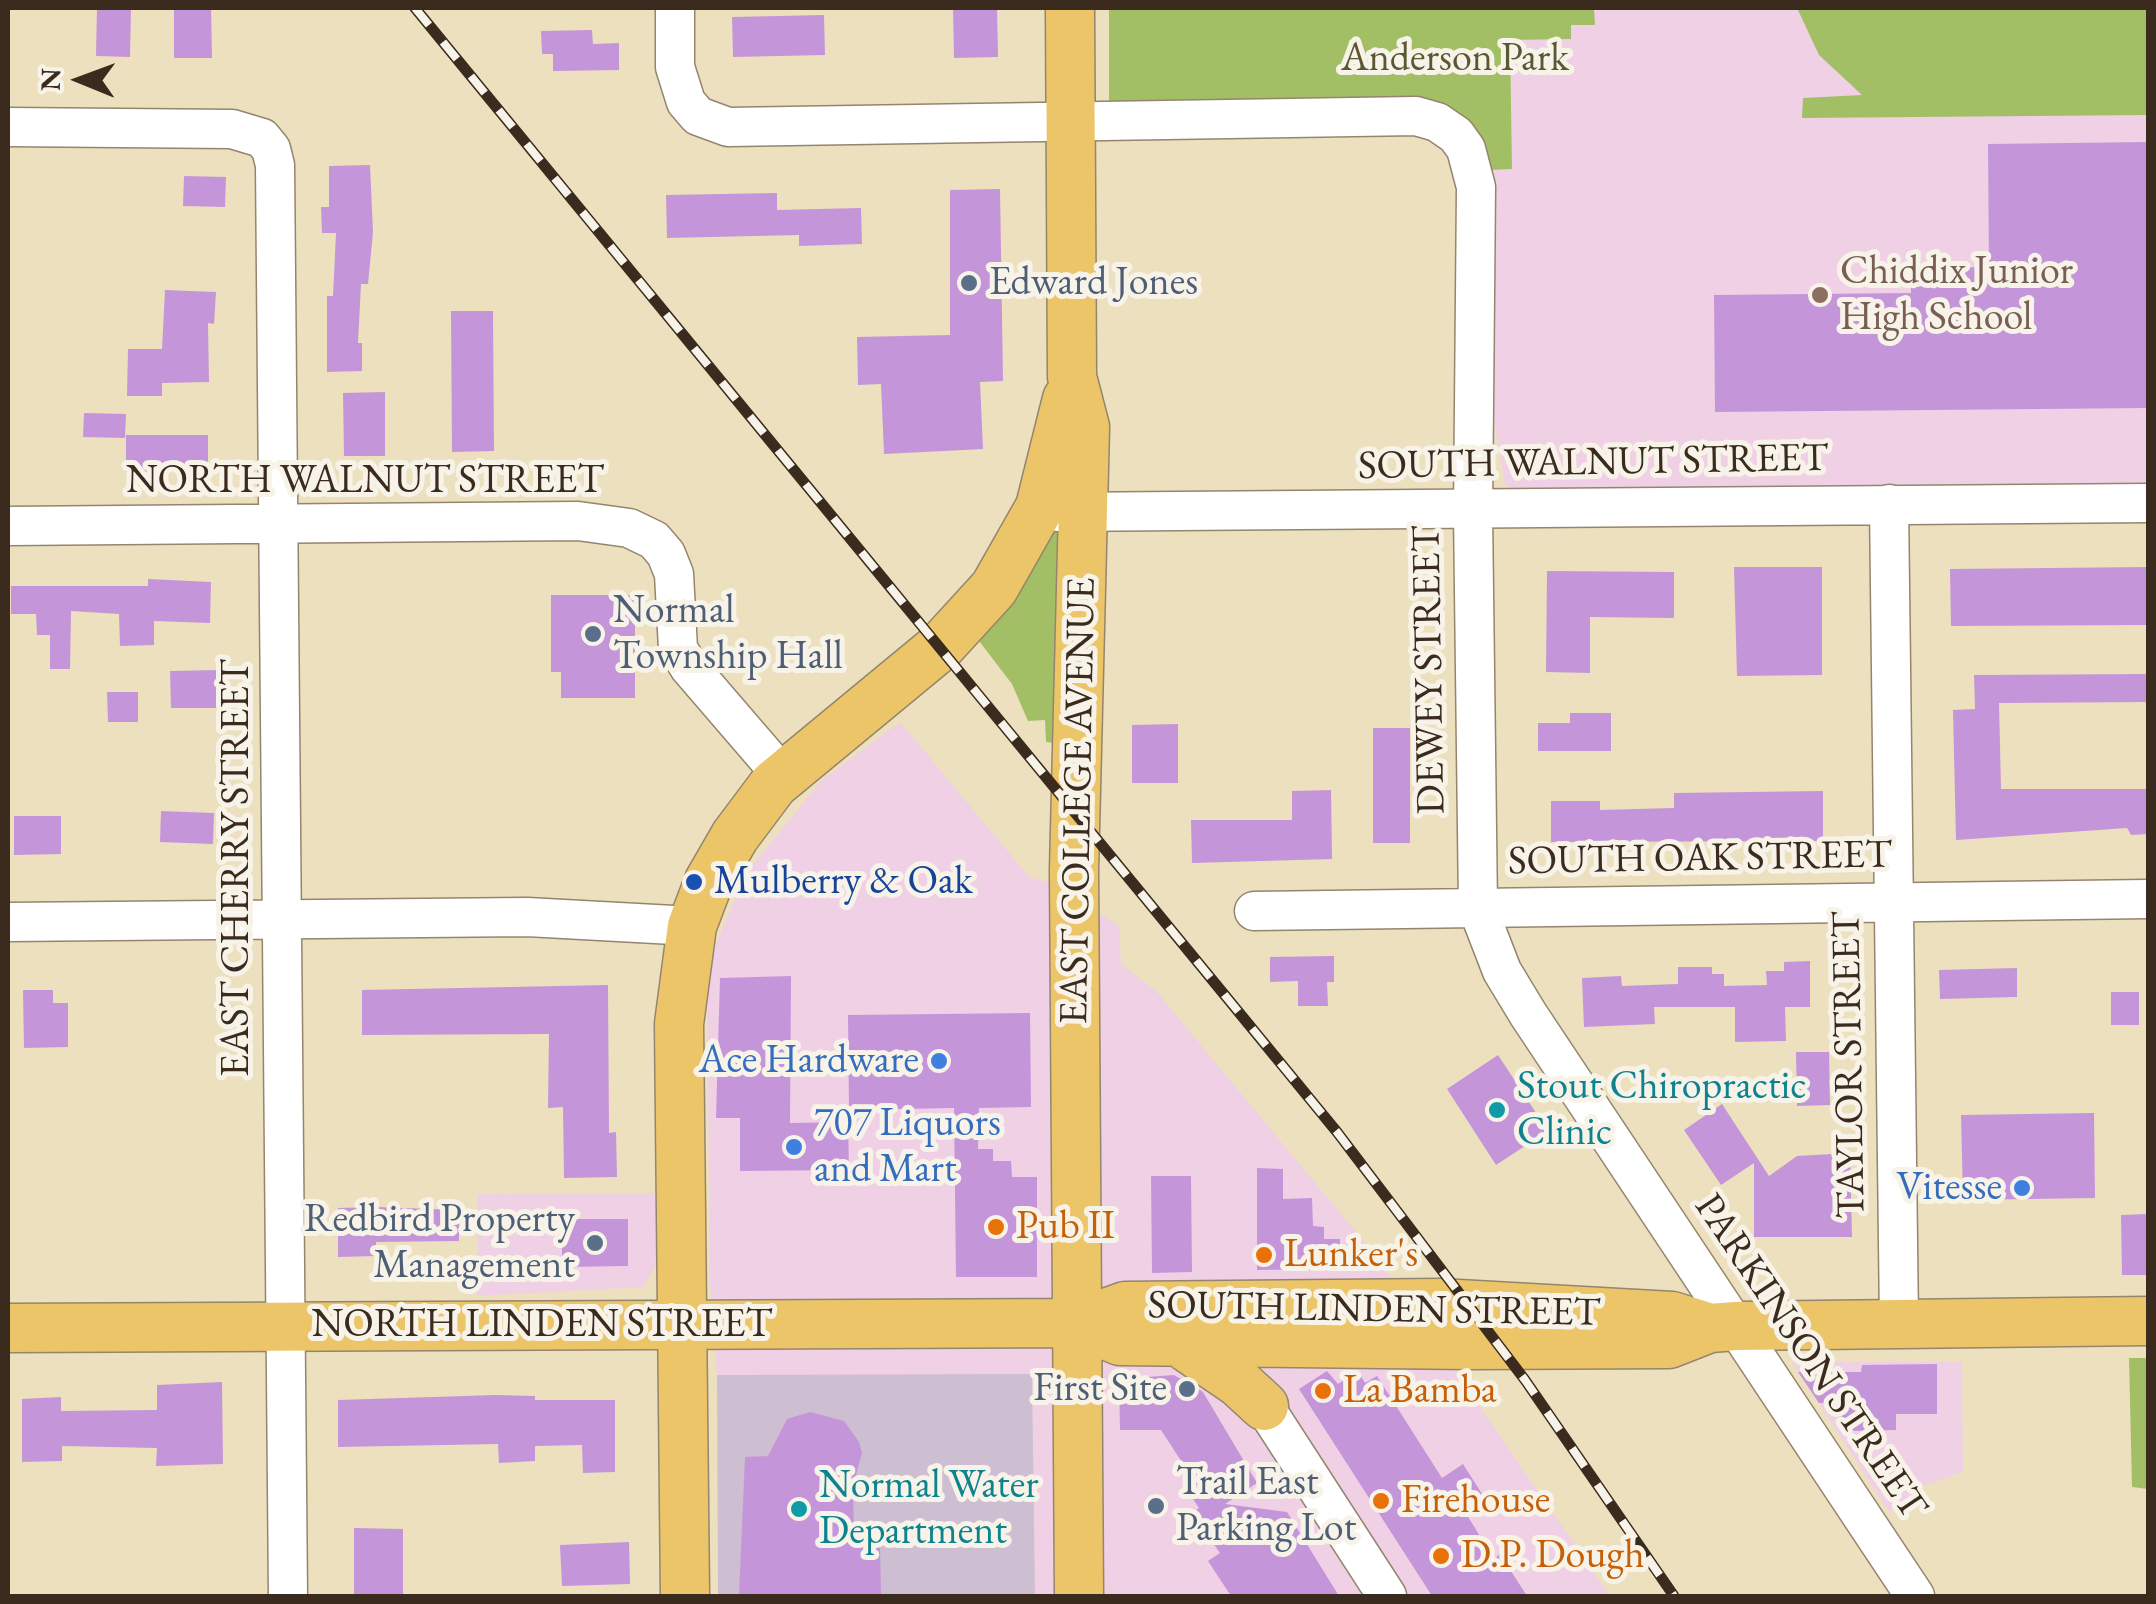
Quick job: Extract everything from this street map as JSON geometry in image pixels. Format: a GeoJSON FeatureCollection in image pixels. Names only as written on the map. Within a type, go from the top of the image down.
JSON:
{"type":"FeatureCollection","features":[{"type":"Feature","properties":{"kind":"main road"},"geometry":{"type":"LineString","coordinates":[[684,1596],[679,1024],[694,922],[735,836],[782,775],[962,627],[1063,510],[1072,377],[1070,8]]}},
{"type":"Feature","properties":{"kind":"main road","name":"EAST COLLEGE AVENUE"},"geometry":{"type":"LineString","coordinates":[[1063,510],[1074,870],[1080,1596]]}},
{"type":"Feature","properties":{"kind":"main road","name":"SOUTH LINDEN STREET"},"geometry":{"type":"LineString","coordinates":[[1078,1323],[1126,1306],[1440,1303],[1672,1316],[1723,1327],[2148,1322]]}},
{"type":"Feature","properties":{"kind":"main road","name":"NORTH LINDEN STREET"},"geometry":{"type":"LineString","coordinates":[[8,1328],[1078,1323]]}},
{"type":"Feature","properties":{"kind":"main road","name":"SOUTH LINDEN STREET"},"geometry":{"type":"LineString","coordinates":[[1078,1323],[1120,1341],[1306,1343],[1669,1344],[1723,1327]]}},
{"type":"Feature","properties":{"kind":"main road"},"geometry":{"type":"LineString","coordinates":[[1179,1342],[1239,1383],[1264,1406]]}},
{"type":"Feature","properties":{"kind":"main road"},"geometry":{"type":"LineString","coordinates":[[1264,1406],[1260,1391],[1266,1369],[1275,1356],[1306,1343]]}},
{"type":"Feature","properties":{"kind":"street"},"geometry":{"type":"LineString","coordinates":[[675,8],[678,85],[694,112],[710,122],[748,127],[908,122],[1071,124]]}},
{"type":"Feature","properties":{"kind":"street","name":"DEWEY STREET"},"geometry":{"type":"LineString","coordinates":[[1071,124],[1416,116],[1436,122],[1456,135],[1466,149],[1476,187],[1473,512],[1478,910]]}},
{"type":"Feature","properties":{"kind":"street","name":"EAST CHERRY STREET"},"geometry":{"type":"LineString","coordinates":[[8,127],[232,129],[248,132],[265,142],[275,165],[288,1596]]}},
{"type":"Feature","properties":{"kind":"street","name":"SOUTH WALNUT STREET"},"geometry":{"type":"LineString","coordinates":[[1063,510],[1473,512],[2148,503]]}},
{"type":"Feature","properties":{"kind":"street","name":"TAYLOR STREET"},"geometry":{"type":"LineString","coordinates":[[1889,504],[1899,1324]]}},
{"type":"Feature","properties":{"kind":"street","name":"NORTH WALNUT STREET"},"geometry":{"type":"LineString","coordinates":[[8,526],[578,521],[629,528],[654,540],[666,554],[674,574],[677,638],[684,657],[782,775]]}},
{"type":"Feature","properties":{"kind":"street","name":"SOUTH OAK STREET"},"geometry":{"type":"LineString","coordinates":[[1254,910],[2148,899]]}},
{"type":"Feature","properties":{"kind":"street","name":"PARKINSON STREET"},"geometry":{"type":"LineString","coordinates":[[1478,910],[1502,971],[1723,1327],[1915,1596]]}},
{"type":"Feature","properties":{"kind":"street"},"geometry":{"type":"LineString","coordinates":[[8,922],[527,917],[694,922]]}},
{"type":"Feature","properties":{"kind":"street"},"geometry":{"type":"LineString","coordinates":[[1264,1406],[1388,1596]]}},
{"type":"Feature","properties":{"kind":"shaded area","name":"Chiddix Junior High School"},"geometry":{"type":"Polygon","coordinates":[[[1594,8],[2148,8],[2148,489],[1516,491],[1505,485],[1494,420],[1490,170],[1512,169],[1510,40],[1570,39],[1571,25],[1594,25],[1594,8]]]}},
{"type":"Feature","properties":{"kind":"shaded area"},"geometry":{"type":"Polygon","coordinates":[[[900,722],[1029,877],[1054,884],[1119,926],[1121,964],[1156,991],[1376,1256],[1610,1596],[1035,1596],[1032,1375],[717,1375],[710,1282],[707,965],[746,873],[821,781],[900,722]]]}},
{"type":"Feature","properties":{"kind":"shaded area"},"geometry":{"type":"Polygon","coordinates":[[[659,1193],[661,1257],[643,1287],[478,1296],[477,1194],[659,1193]]]}},
{"type":"Feature","properties":{"kind":"shaded area"},"geometry":{"type":"Polygon","coordinates":[[[1792,1362],[1962,1362],[1963,1472],[1923,1486],[1889,1512],[1792,1362]]]}},
{"type":"Feature","properties":{"kind":"shaded area"},"geometry":{"type":"Polygon","coordinates":[[[1032,1374],[1035,1596],[718,1596],[717,1375],[1032,1374]]]}},
{"type":"Feature","properties":{"kind":"green space","name":"Anderson Park"},"geometry":{"type":"Polygon","coordinates":[[[1109,8],[1594,8],[1595,25],[1571,25],[1571,39],[1510,40],[1512,169],[1490,170],[1477,140],[1109,106],[1109,8]]]}},
{"type":"Feature","properties":{"kind":"green space"},"geometry":{"type":"Polygon","coordinates":[[[1797,8],[2148,8],[2148,115],[1802,118],[1803,98],[1862,95],[1819,55],[1797,8]]]}},
{"type":"Feature","properties":{"kind":"green space"},"geometry":{"type":"Polygon","coordinates":[[[1062,524],[1056,743],[1046,742],[1045,720],[1028,721],[1012,684],[976,637],[1043,539],[1062,524]]]}},
{"type":"Feature","properties":{"kind":"green space"},"geometry":{"type":"Polygon","coordinates":[[[2129,1358],[2148,1358],[2148,1489],[2132,1487],[2129,1358]]]}},
{"type":"Feature","properties":{"kind":"building"},"geometry":{"type":"Polygon","coordinates":[[[97,8],[131,8],[130,57],[96,56],[97,8]]]}},
{"type":"Feature","properties":{"kind":"building"},"geometry":{"type":"Polygon","coordinates":[[[174,8],[211,8],[212,58],[174,58],[174,8]]]}},
{"type":"Feature","properties":{"kind":"building"},"geometry":{"type":"Polygon","coordinates":[[[953,8],[997,8],[998,57],[954,58],[953,8]]]}},
{"type":"Feature","properties":{"kind":"building"},"geometry":{"type":"Polygon","coordinates":[[[824,15],[825,55],[733,57],[732,17],[824,15]]]}},
{"type":"Feature","properties":{"kind":"building"},"geometry":{"type":"Polygon","coordinates":[[[592,30],[593,44],[619,43],[619,70],[553,71],[553,54],[542,54],[541,31],[592,30]]]}},
{"type":"Feature","properties":{"kind":"building"},"geometry":{"type":"Polygon","coordinates":[[[2148,142],[2148,408],[1715,412],[1714,295],[1911,293],[1911,268],[1989,267],[1988,144],[2148,142]]]}},
{"type":"Feature","properties":{"kind":"building"},"geometry":{"type":"Polygon","coordinates":[[[370,165],[373,232],[368,284],[361,284],[358,343],[362,343],[362,371],[327,372],[327,296],[333,296],[336,233],[322,233],[321,207],[329,207],[329,166],[370,165]]]}},
{"type":"Feature","properties":{"kind":"building"},"geometry":{"type":"Polygon","coordinates":[[[184,176],[226,177],[225,207],[183,206],[184,176]]]}},
{"type":"Feature","properties":{"kind":"building"},"geometry":{"type":"Polygon","coordinates":[[[1000,189],[1003,381],[980,382],[983,449],[884,454],[881,384],[858,385],[857,337],[950,335],[950,190],[1000,189]]]}},
{"type":"Feature","properties":{"kind":"building"},"geometry":{"type":"Polygon","coordinates":[[[777,193],[777,210],[861,208],[862,244],[799,246],[799,235],[667,238],[666,195],[777,193]]]}},
{"type":"Feature","properties":{"kind":"building"},"geometry":{"type":"Polygon","coordinates":[[[165,290],[216,292],[214,324],[208,323],[209,382],[162,383],[162,396],[127,396],[128,349],[162,349],[165,290]]]}},
{"type":"Feature","properties":{"kind":"building"},"geometry":{"type":"Polygon","coordinates":[[[451,311],[493,311],[494,451],[452,452],[451,311]]]}},
{"type":"Feature","properties":{"kind":"building"},"geometry":{"type":"Polygon","coordinates":[[[385,392],[385,456],[344,456],[343,393],[385,392]]]}},
{"type":"Feature","properties":{"kind":"building"},"geometry":{"type":"Polygon","coordinates":[[[84,413],[126,414],[125,438],[83,437],[84,413]]]}},
{"type":"Feature","properties":{"kind":"building"},"geometry":{"type":"Polygon","coordinates":[[[126,435],[208,435],[208,472],[126,472],[126,435]]]}},
{"type":"Feature","properties":{"kind":"building"},"geometry":{"type":"Polygon","coordinates":[[[1734,567],[1822,567],[1822,675],[1737,676],[1734,567]]]}},
{"type":"Feature","properties":{"kind":"building"},"geometry":{"type":"Polygon","coordinates":[[[2148,567],[2148,625],[1951,626],[1950,569],[2148,567]]]}},
{"type":"Feature","properties":{"kind":"building"},"geometry":{"type":"Polygon","coordinates":[[[1547,571],[1674,572],[1674,618],[1590,617],[1590,673],[1546,672],[1547,571]]]}},
{"type":"Feature","properties":{"kind":"building"},"geometry":{"type":"Polygon","coordinates":[[[148,579],[211,582],[210,623],[154,621],[154,645],[120,646],[119,614],[71,611],[70,669],[50,669],[50,635],[37,635],[36,614],[11,614],[11,586],[148,586],[148,579]]]}},
{"type":"Feature","properties":{"kind":"building","name":"Normal Township Hall"},"geometry":{"type":"Polygon","coordinates":[[[551,595],[635,595],[635,698],[561,698],[561,672],[551,672],[551,595]]]}},
{"type":"Feature","properties":{"kind":"building"},"geometry":{"type":"Polygon","coordinates":[[[218,670],[218,708],[171,708],[170,671],[218,670]]]}},
{"type":"Feature","properties":{"kind":"building"},"geometry":{"type":"Polygon","coordinates":[[[2148,674],[2148,702],[1999,703],[2001,789],[2148,789],[2148,834],[2131,835],[2127,828],[1956,840],[1953,710],[1975,709],[1974,675],[2148,674]]]}},
{"type":"Feature","properties":{"kind":"building"},"geometry":{"type":"Polygon","coordinates":[[[107,692],[138,692],[138,722],[108,722],[107,692]]]}},
{"type":"Feature","properties":{"kind":"building"},"geometry":{"type":"Polygon","coordinates":[[[1570,713],[1611,713],[1611,751],[1538,751],[1538,723],[1570,723],[1570,713]]]}},
{"type":"Feature","properties":{"kind":"building"},"geometry":{"type":"Polygon","coordinates":[[[1178,724],[1178,783],[1132,783],[1132,725],[1178,724]]]}},
{"type":"Feature","properties":{"kind":"building"},"geometry":{"type":"Polygon","coordinates":[[[1373,728],[1410,728],[1410,843],[1373,843],[1373,728]]]}},
{"type":"Feature","properties":{"kind":"building"},"geometry":{"type":"Polygon","coordinates":[[[1331,790],[1332,859],[1192,863],[1191,820],[1292,820],[1292,791],[1331,790]]]}},
{"type":"Feature","properties":{"kind":"building"},"geometry":{"type":"Polygon","coordinates":[[[1823,791],[1823,841],[1551,842],[1551,801],[1600,801],[1600,810],[1674,808],[1674,793],[1823,791]]]}},
{"type":"Feature","properties":{"kind":"building"},"geometry":{"type":"Polygon","coordinates":[[[161,811],[214,813],[213,844],[160,842],[161,811]]]}},
{"type":"Feature","properties":{"kind":"building"},"geometry":{"type":"Polygon","coordinates":[[[14,816],[61,816],[61,854],[14,855],[14,816]]]}},
{"type":"Feature","properties":{"kind":"building"},"geometry":{"type":"Polygon","coordinates":[[[1334,956],[1334,982],[1327,982],[1328,1006],[1298,1006],[1298,981],[1270,982],[1270,957],[1334,956]]]}},
{"type":"Feature","properties":{"kind":"building"},"geometry":{"type":"Polygon","coordinates":[[[1810,961],[1810,1007],[1785,1007],[1786,1041],[1735,1042],[1735,1007],[1654,1007],[1655,1024],[1584,1027],[1582,978],[1621,976],[1622,986],[1678,984],[1678,967],[1712,967],[1712,974],[1724,974],[1724,986],[1767,985],[1766,971],[1784,971],[1784,962],[1810,961]]]}},
{"type":"Feature","properties":{"kind":"building"},"geometry":{"type":"Polygon","coordinates":[[[2017,968],[2017,997],[1940,999],[1939,970],[2017,968]]]}},
{"type":"Feature","properties":{"kind":"building"},"geometry":{"type":"Polygon","coordinates":[[[791,976],[790,1123],[848,1122],[849,1170],[740,1171],[740,1118],[716,1118],[720,978],[791,976]]]}},
{"type":"Feature","properties":{"kind":"building"},"geometry":{"type":"Polygon","coordinates":[[[608,985],[609,1133],[616,1132],[617,1177],[564,1178],[563,1107],[548,1108],[549,1034],[362,1035],[362,990],[608,985]]]}},
{"type":"Feature","properties":{"kind":"building"},"geometry":{"type":"Polygon","coordinates":[[[23,990],[53,990],[53,1003],[68,1003],[68,1047],[24,1048],[23,990]]]}},
{"type":"Feature","properties":{"kind":"building"},"geometry":{"type":"Polygon","coordinates":[[[2111,992],[2139,992],[2139,1025],[2111,1025],[2111,992]]]}},
{"type":"Feature","properties":{"kind":"building","name":"Ace Hardware"},"geometry":{"type":"Polygon","coordinates":[[[1030,1013],[1031,1107],[979,1108],[978,1149],[993,1149],[993,1161],[1011,1161],[1012,1177],[1037,1177],[1037,1277],[956,1277],[954,1108],[849,1110],[848,1015],[1030,1013]]]}},
{"type":"Feature","properties":{"kind":"building"},"geometry":{"type":"Polygon","coordinates":[[[1796,1052],[1829,1052],[1830,1105],[1797,1106],[1796,1052]]]}},
{"type":"Feature","properties":{"kind":"building","name":"Stout Chiropractic Clinic"},"geometry":{"type":"Polygon","coordinates":[[[1498,1055],[1548,1131],[1496,1165],[1447,1089],[1498,1055]]]}},
{"type":"Feature","properties":{"kind":"building"},"geometry":{"type":"Polygon","coordinates":[[[1722,1104],[1769,1176],[1797,1156],[1850,1153],[1852,1237],[1754,1237],[1754,1163],[1721,1185],[1684,1130],[1722,1104]]]}},
{"type":"Feature","properties":{"kind":"building"},"geometry":{"type":"Polygon","coordinates":[[[2094,1113],[2095,1198],[1963,1200],[1961,1115],[2094,1113]]]}},
{"type":"Feature","properties":{"kind":"building"},"geometry":{"type":"Polygon","coordinates":[[[1257,1168],[1283,1169],[1283,1199],[1312,1198],[1313,1226],[1324,1227],[1324,1239],[1340,1239],[1339,1269],[1257,1270],[1257,1168]]]}},
{"type":"Feature","properties":{"kind":"building"},"geometry":{"type":"Polygon","coordinates":[[[1151,1176],[1191,1176],[1192,1272],[1152,1273],[1151,1176]]]}},
{"type":"Feature","properties":{"kind":"building"},"geometry":{"type":"Polygon","coordinates":[[[338,1208],[459,1210],[459,1241],[376,1242],[376,1256],[338,1257],[338,1208]]]}},
{"type":"Feature","properties":{"kind":"building"},"geometry":{"type":"Polygon","coordinates":[[[2148,1214],[2148,1275],[2122,1275],[2121,1215],[2148,1214]]]}},
{"type":"Feature","properties":{"kind":"building","name":"Redbird Property Management"},"geometry":{"type":"Polygon","coordinates":[[[562,1219],[628,1219],[628,1266],[562,1267],[562,1219]]]}},
{"type":"Feature","properties":{"kind":"building"},"geometry":{"type":"Polygon","coordinates":[[[1937,1364],[1937,1414],[1896,1414],[1896,1430],[1843,1431],[1832,1403],[1819,1403],[1798,1372],[1861,1372],[1862,1365],[1937,1364]]]}},
{"type":"Feature","properties":{"kind":"building"},"geometry":{"type":"Polygon","coordinates":[[[1327,1371],[1338,1384],[1358,1371],[1365,1383],[1377,1376],[1442,1478],[1463,1464],[1482,1494],[1462,1507],[1494,1559],[1500,1554],[1527,1596],[1432,1596],[1299,1389],[1327,1371]]]}},
{"type":"Feature","properties":{"kind":"building"},"geometry":{"type":"Polygon","coordinates":[[[1174,1375],[1203,1392],[1257,1483],[1225,1504],[1287,1512],[1339,1596],[1231,1596],[1208,1561],[1220,1553],[1192,1513],[1199,1508],[1193,1499],[1202,1493],[1161,1430],[1120,1430],[1119,1379],[1174,1375]]]}},
{"type":"Feature","properties":{"kind":"building"},"geometry":{"type":"Polygon","coordinates":[[[222,1382],[223,1464],[156,1466],[157,1448],[62,1446],[62,1461],[22,1462],[22,1399],[61,1397],[61,1411],[157,1410],[157,1385],[222,1382]]]}},
{"type":"Feature","properties":{"kind":"building"},"geometry":{"type":"Polygon","coordinates":[[[535,1396],[535,1400],[615,1400],[615,1472],[583,1473],[582,1445],[535,1446],[535,1461],[499,1463],[498,1444],[338,1447],[338,1400],[535,1396]]]}},
{"type":"Feature","properties":{"kind":"building","name":"Normal Water Department"},"geometry":{"type":"Polygon","coordinates":[[[810,1412],[844,1421],[859,1442],[862,1453],[853,1486],[854,1543],[880,1544],[881,1596],[739,1595],[745,1457],[768,1456],[787,1419],[810,1412]]]}},
{"type":"Feature","properties":{"kind":"building"},"geometry":{"type":"Polygon","coordinates":[[[354,1528],[403,1529],[403,1596],[354,1596],[354,1528]]]}},
{"type":"Feature","properties":{"kind":"building"},"geometry":{"type":"Polygon","coordinates":[[[629,1542],[630,1584],[562,1586],[560,1545],[629,1542]]]}},
{"type":"Feature","properties":{"kind":"railway"},"geometry":{"type":"LineString","coordinates":[[415,8],[1337,1132],[1525,1380],[1674,1596]]}},
{"type":"Feature","properties":{"kind":"place","name":"Edward Jones"},"geometry":{"type":"Point","coordinates":[969,283]}},
{"type":"Feature","properties":{"kind":"place","name":"Chiddix Junior High School"},"geometry":{"type":"Point","coordinates":[1820,295]}},
{"type":"Feature","properties":{"kind":"place","name":"Normal Township Hall"},"geometry":{"type":"Point","coordinates":[593,634]}},
{"type":"Feature","properties":{"kind":"place","name":"Mulberry & Oak"},"geometry":{"type":"Point","coordinates":[694,882]}},
{"type":"Feature","properties":{"kind":"place","name":"Ace Hardware"},"geometry":{"type":"Point","coordinates":[939,1061]}},
{"type":"Feature","properties":{"kind":"place","name":"Stout Chiropractic Clinic"},"geometry":{"type":"Point","coordinates":[1497,1110]}},
{"type":"Feature","properties":{"kind":"place","name":"707 Liquors and Mart"},"geometry":{"type":"Point","coordinates":[794,1147]}},
{"type":"Feature","properties":{"kind":"place","name":"Vitesse"},"geometry":{"type":"Point","coordinates":[2022,1188]}},
{"type":"Feature","properties":{"kind":"place","name":"Pub II"},"geometry":{"type":"Point","coordinates":[996,1227]}},
{"type":"Feature","properties":{"kind":"place","name":"Redbird Property Management"},"geometry":{"type":"Point","coordinates":[595,1243]}},
{"type":"Feature","properties":{"kind":"place","name":"Lunker's"},"geometry":{"type":"Point","coordinates":[1264,1255]}},
{"type":"Feature","properties":{"kind":"place","name":"First Site"},"geometry":{"type":"Point","coordinates":[1187,1389]}},
{"type":"Feature","properties":{"kind":"place","name":"La Bamba"},"geometry":{"type":"Point","coordinates":[1323,1391]}},
{"type":"Feature","properties":{"kind":"place","name":"Firehouse"},"geometry":{"type":"Point","coordinates":[1381,1501]}},
{"type":"Feature","properties":{"kind":"place","name":"Trail East Parking Lot"},"geometry":{"type":"Point","coordinates":[1156,1506]}},
{"type":"Feature","properties":{"kind":"place","name":"Normal Water Department"},"geometry":{"type":"Point","coordinates":[799,1509]}},
{"type":"Feature","properties":{"kind":"place","name":"D.P. Dough"},"geometry":{"type":"Point","coordinates":[1441,1556]}}]}
